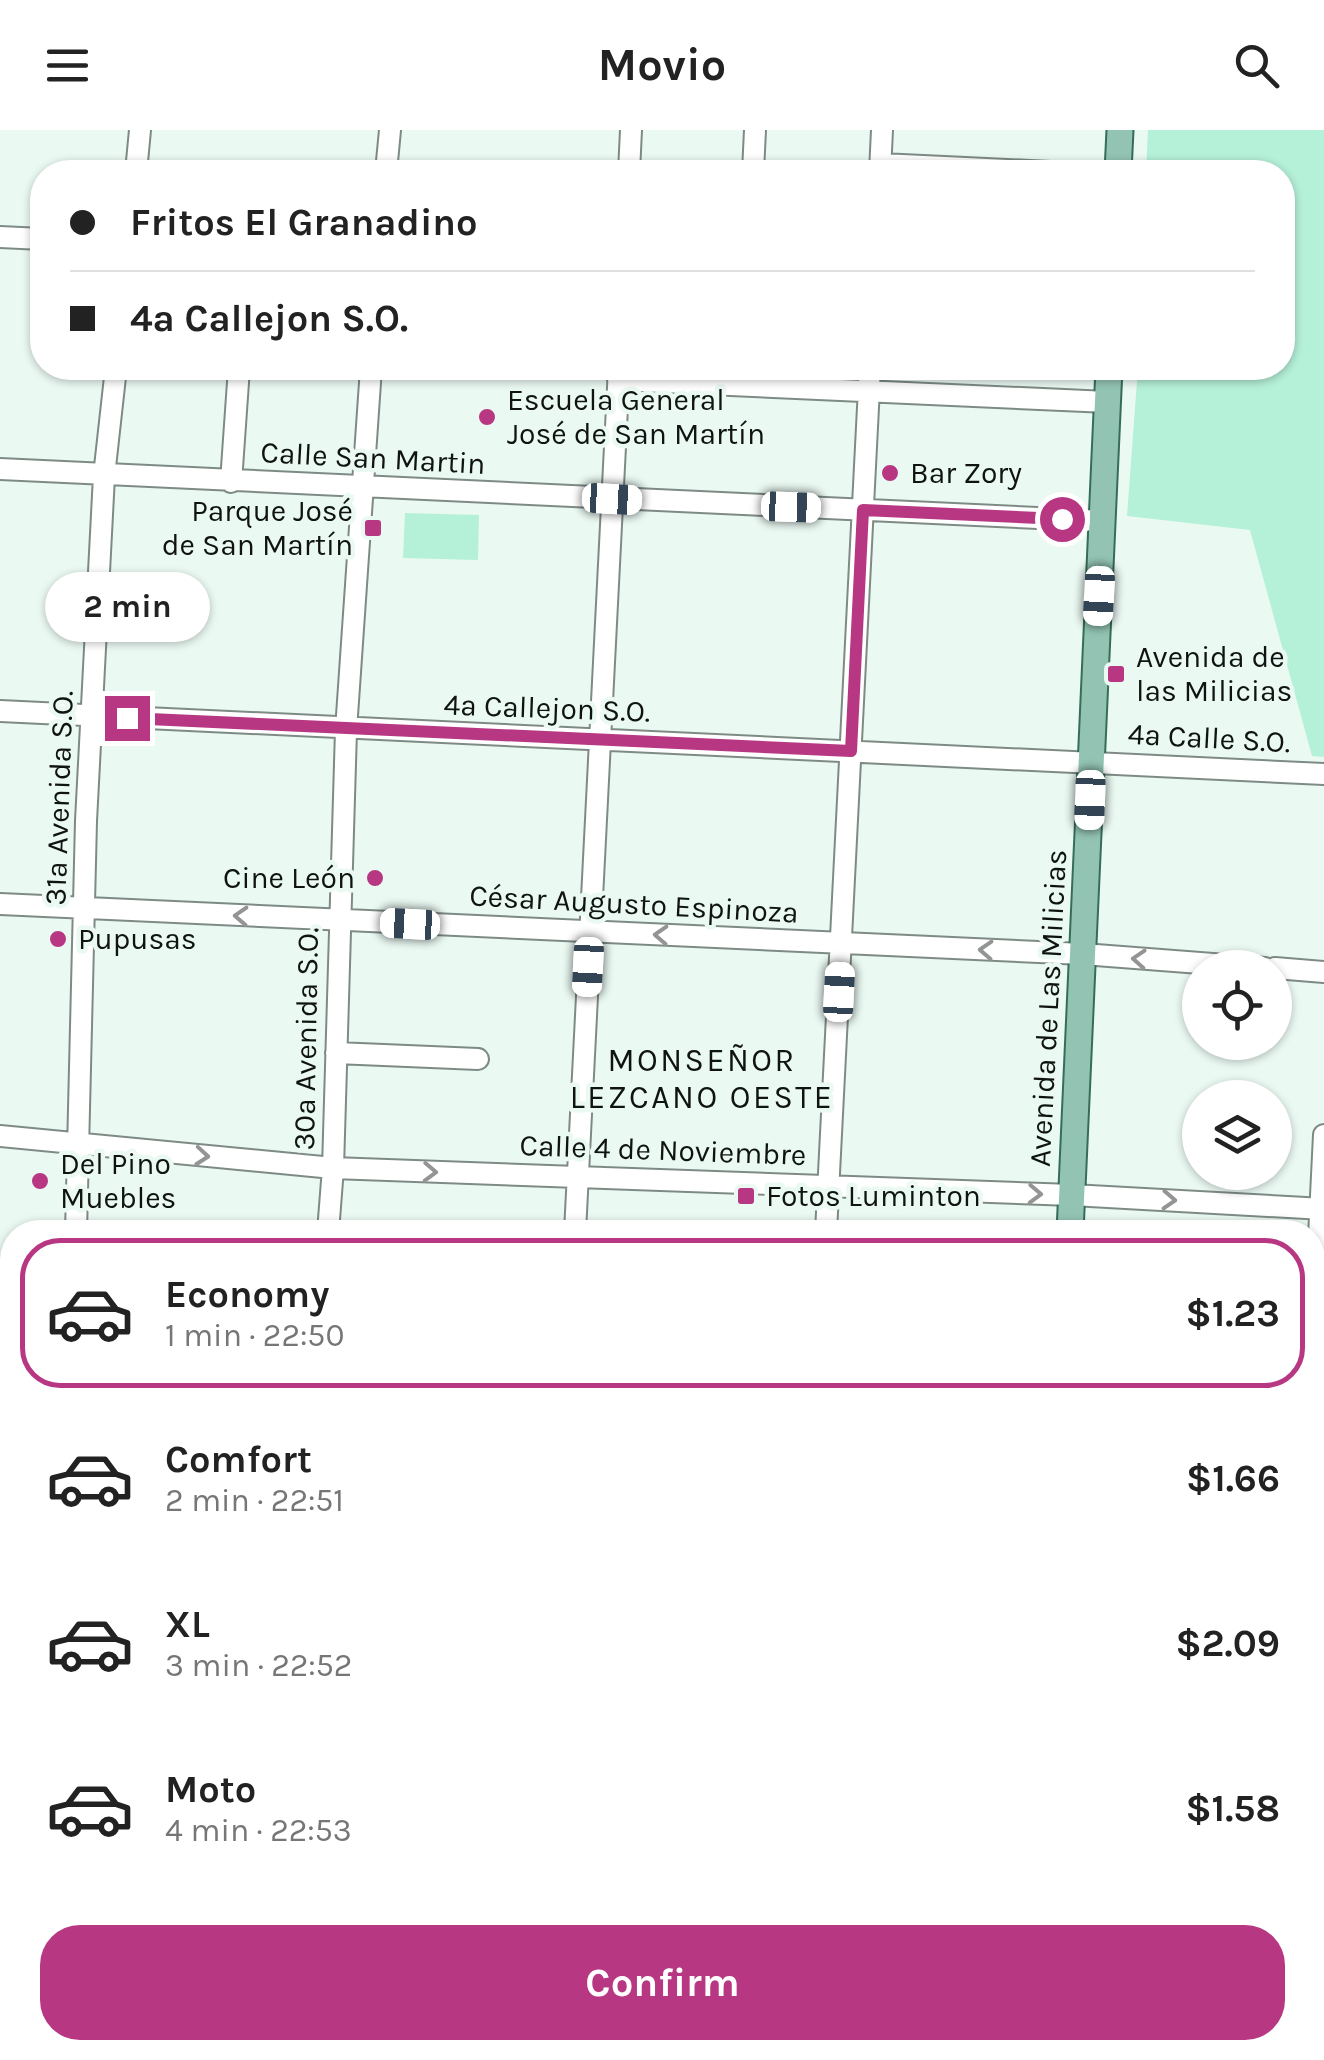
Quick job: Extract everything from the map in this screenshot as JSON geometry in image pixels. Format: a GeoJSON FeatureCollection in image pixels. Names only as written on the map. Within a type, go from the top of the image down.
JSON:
{"type":"FeatureCollection","features":[{"type":"Feature","properties":{"kind":"main road"},"geometry":{"type":"LineString","coordinates":[[1119,160],[1120,130]]}},
{"type":"Feature","properties":{"kind":"main road","name":"Avenida de Las Milicias"},"geometry":{"type":"LineString","coordinates":[[1071,1220],[1109,380]]}},
{"type":"Feature","properties":{"kind":"street"},"geometry":{"type":"LineString","coordinates":[[137,160],[140,130]]}},
{"type":"Feature","properties":{"kind":"street"},"geometry":{"type":"LineString","coordinates":[[387,160],[390,130]]}},
{"type":"Feature","properties":{"kind":"street"},"geometry":{"type":"LineString","coordinates":[[630,160],[631,130]]}},
{"type":"Feature","properties":{"kind":"street"},"geometry":{"type":"LineString","coordinates":[[753,160],[755,130]]}},
{"type":"Feature","properties":{"kind":"street"},"geometry":{"type":"LineString","coordinates":[[881,160],[882,130]]}},
{"type":"Feature","properties":{"kind":"street"},"geometry":{"type":"LineString","coordinates":[[0,237],[30,238]]}},
{"type":"Feature","properties":{"kind":"street","name":"31a Avenida S.O."},"geometry":{"type":"LineString","coordinates":[[76,1220],[92,716],[104,476],[115,380]]}},
{"type":"Feature","properties":{"kind":"street"},"geometry":{"type":"LineString","coordinates":[[231,482],[237,380]]}},
{"type":"Feature","properties":{"kind":"street","name":"30a Avenida S.O."},"geometry":{"type":"LineString","coordinates":[[329,1220],[346,730],[370,380]]}},
{"type":"Feature","properties":{"kind":"street"},"geometry":{"type":"LineString","coordinates":[[576,1220],[619,380]]}},
{"type":"Feature","properties":{"kind":"street"},"geometry":{"type":"LineString","coordinates":[[702,380],[1108,402]]}},
{"type":"Feature","properties":{"kind":"street"},"geometry":{"type":"LineString","coordinates":[[827,1220],[870,380]]}},
{"type":"Feature","properties":{"kind":"street","name":"Calle San Martin"},"geometry":{"type":"LineString","coordinates":[[0,470],[1102,521]]}},
{"type":"Feature","properties":{"kind":"street","name":"4a Callejon S.O."},"geometry":{"type":"LineString","coordinates":[[0,711],[1091,762]]}},
{"type":"Feature","properties":{"kind":"street","name":"4a Calle S.O."},"geometry":{"type":"LineString","coordinates":[[1091,762],[1324,774]]}},
{"type":"Feature","properties":{"kind":"street","name":"César Augusto Espinoza"},"geometry":{"type":"LineString","coordinates":[[0,904],[1182,962]]}},
{"type":"Feature","properties":{"kind":"street"},"geometry":{"type":"LineString","coordinates":[[1292,969],[1324,972]]}},
{"type":"Feature","properties":{"kind":"street"},"geometry":{"type":"LineString","coordinates":[[336,1053],[478,1059]]}},
{"type":"Feature","properties":{"kind":"street"},"geometry":{"type":"LineString","coordinates":[[1322,1209],[1324,1135]]}},
{"type":"Feature","properties":{"kind":"street","name":"Calle 4 de Noviembre"},"geometry":{"type":"LineString","coordinates":[[0,1136],[333,1168],[1072,1195],[1322,1209]]}},
{"type":"Feature","properties":{"kind":"green space"},"geometry":{"type":"Polygon","coordinates":[[[1148,130],[1324,130],[1324,757],[1312,756],[1250,530],[1127,516],[1137,380],[1295,380],[1295,160],[1147,160],[1148,130]]]}},
{"type":"Feature","properties":{"kind":"green space"},"geometry":{"type":"Polygon","coordinates":[[[405,513],[479,515],[478,560],[403,558],[405,513]]]}},
{"type":"Feature","properties":{"kind":"place","name":"Escuela General José de San Martín"},"geometry":{"type":"Point","coordinates":[487,417]}},
{"type":"Feature","properties":{"kind":"place","name":"Bar Zory"},"geometry":{"type":"Point","coordinates":[890,473]}},
{"type":"Feature","properties":{"kind":"place","name":"Parque José de San Martín"},"geometry":{"type":"Point","coordinates":[373,528]}},
{"type":"Feature","properties":{"kind":"place","name":"Avenida de las Milicias"},"geometry":{"type":"Point","coordinates":[1116,674]}},
{"type":"Feature","properties":{"kind":"place","name":"Cine León"},"geometry":{"type":"Point","coordinates":[375,878]}},
{"type":"Feature","properties":{"kind":"place","name":"Pupusas"},"geometry":{"type":"Point","coordinates":[58,939]}},
{"type":"Feature","properties":{"kind":"place","name":"Del Pino Muebles"},"geometry":{"type":"Point","coordinates":[40,1181]}},
{"type":"Feature","properties":{"kind":"place","name":"Fotos Luminton"},"geometry":{"type":"Point","coordinates":[746,1196]}},
{"type":"Feature","properties":{"kind":"district","name":"MONSEÑOR LEZCANO OESTE"},"geometry":{"type":"Point","coordinates":[702,1078]}},
{"type":"Feature","properties":{"kind":"route"},"geometry":{"type":"LineString","coordinates":[[127,718],[851,751],[863,510],[1062,519]]}}]}
